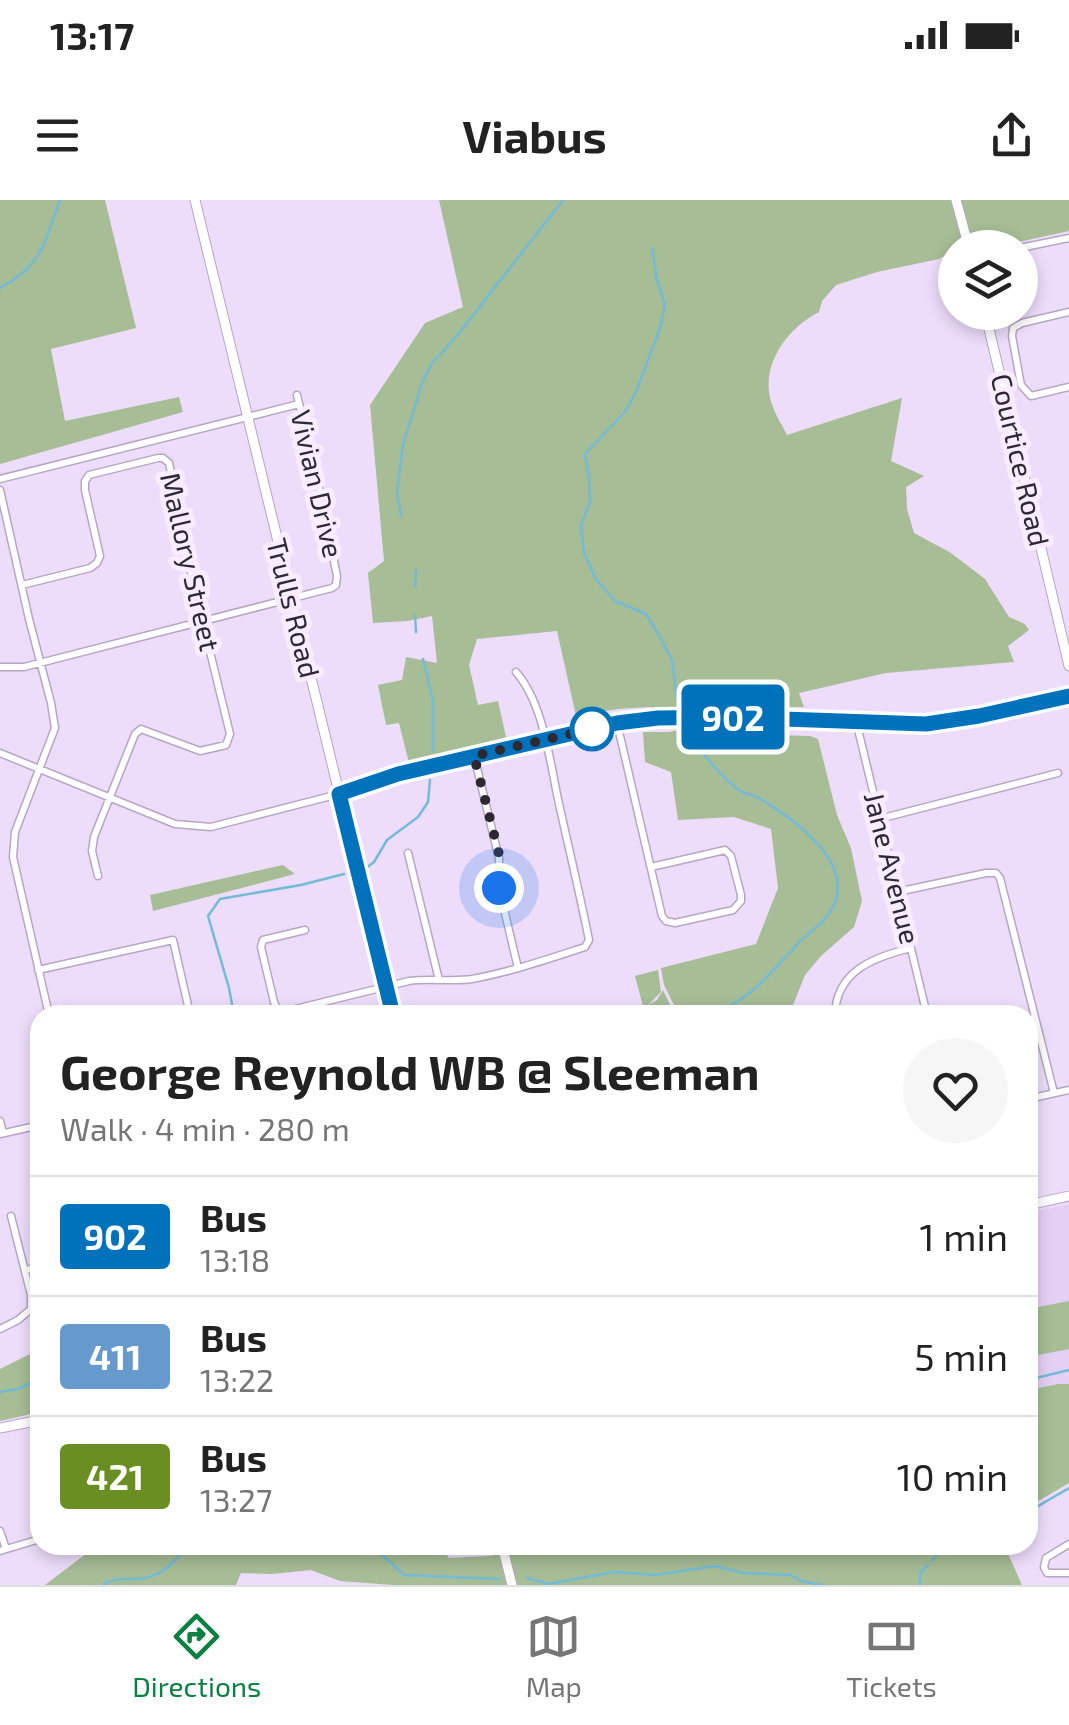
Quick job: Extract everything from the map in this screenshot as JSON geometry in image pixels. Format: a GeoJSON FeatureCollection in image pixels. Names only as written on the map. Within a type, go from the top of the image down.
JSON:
{"type":"FeatureCollection","features":[{"type":"Feature","properties":{"kind":"street","name":"Trulls Road"},"geometry":{"type":"LineString","coordinates":[[194,200],[390,1005]]}},
{"type":"Feature","properties":{"kind":"street"},"geometry":{"type":"LineString","coordinates":[[956,200],[965,230]]}},
{"type":"Feature","properties":{"kind":"street"},"geometry":{"type":"LineString","coordinates":[[1038,244],[1069,238]]}},
{"type":"Feature","properties":{"kind":"street"},"geometry":{"type":"LineString","coordinates":[[1069,312],[1022,323],[1012,328],[1012,336],[1022,385],[1031,396],[1069,387]]}},
{"type":"Feature","properties":{"kind":"street","name":"Courtice Road"},"geometry":{"type":"LineString","coordinates":[[989,330],[1069,666]]}},
{"type":"Feature","properties":{"kind":"street","name":"Vivian Drive"},"geometry":{"type":"LineString","coordinates":[[246,417],[298,400],[337,581],[332,588],[291,598]]}},
{"type":"Feature","properties":{"kind":"street"},"geometry":{"type":"LineString","coordinates":[[0,479],[246,417]]}},
{"type":"Feature","properties":{"kind":"street","name":"Mallory Street"},"geometry":{"type":"LineString","coordinates":[[22,585],[97,563],[100,556],[85,490],[89,476],[164,458],[230,740],[219,748],[200,751],[141,730],[135,734],[110,798]]}},
{"type":"Feature","properties":{"kind":"street"},"geometry":{"type":"LineString","coordinates":[[0,490],[55,728],[15,832],[13,857],[47,1005]]}},
{"type":"Feature","properties":{"kind":"street"},"geometry":{"type":"LineString","coordinates":[[0,667],[24,668],[291,598]]}},
{"type":"Feature","properties":{"kind":"street"},"geometry":{"type":"LineString","coordinates":[[307,1005],[424,978],[468,980],[585,947],[589,940],[545,740],[534,700],[516,672]]}},
{"type":"Feature","properties":{"kind":"street"},"geometry":{"type":"LineString","coordinates":[[0,753],[175,824],[211,827],[339,794],[392,775],[617,723],[730,717],[926,724],[1069,696]]}},
{"type":"Feature","properties":{"kind":"street","name":"Jane Avenue"},"geometry":{"type":"LineString","coordinates":[[856,722],[925,1005]]}},
{"type":"Feature","properties":{"kind":"street"},"geometry":{"type":"LineString","coordinates":[[617,723],[662,916],[674,923],[733,910],[740,902],[731,856],[725,850],[651,867]]}},
{"type":"Feature","properties":{"kind":"street"},"geometry":{"type":"LineString","coordinates":[[474,756],[500,858],[499,888],[518,968]]}},
{"type":"Feature","properties":{"kind":"street"},"geometry":{"type":"LineString","coordinates":[[879,819],[1058,773]]}},
{"type":"Feature","properties":{"kind":"street"},"geometry":{"type":"LineString","coordinates":[[98,876],[92,851],[94,837],[110,798]]}},
{"type":"Feature","properties":{"kind":"street"},"geometry":{"type":"LineString","coordinates":[[408,853],[439,980]]}},
{"type":"Feature","properties":{"kind":"street"},"geometry":{"type":"LineString","coordinates":[[897,892],[996,873],[1032,1005]]}},
{"type":"Feature","properties":{"kind":"street"},"geometry":{"type":"LineString","coordinates":[[276,1005],[261,947],[263,940],[304,930]]}},
{"type":"Feature","properties":{"kind":"street"},"geometry":{"type":"LineString","coordinates":[[38,970],[173,940],[188,1005]]}},
{"type":"Feature","properties":{"kind":"street"},"geometry":{"type":"LineString","coordinates":[[836,1005],[837,995],[864,965],[911,948]]}},
{"type":"Feature","properties":{"kind":"street"},"geometry":{"type":"LineString","coordinates":[[1038,1029],[1054,1093]]}},
{"type":"Feature","properties":{"kind":"street"},"geometry":{"type":"LineString","coordinates":[[1038,1097],[1069,1090]]}},
{"type":"Feature","properties":{"kind":"street"},"geometry":{"type":"LineString","coordinates":[[0,1121],[2,1133],[30,1127]]}},
{"type":"Feature","properties":{"kind":"street"},"geometry":{"type":"LineString","coordinates":[[1038,1203],[1069,1196]]}},
{"type":"Feature","properties":{"kind":"street"},"geometry":{"type":"LineString","coordinates":[[11,1216],[30,1290]]}},
{"type":"Feature","properties":{"kind":"street"},"geometry":{"type":"LineString","coordinates":[[26,1270],[30,1269]]}},
{"type":"Feature","properties":{"kind":"street"},"geometry":{"type":"LineString","coordinates":[[0,1330],[30,1309]]}},
{"type":"Feature","properties":{"kind":"street"},"geometry":{"type":"LineString","coordinates":[[0,1428],[30,1422]]}},
{"type":"Feature","properties":{"kind":"street"},"geometry":{"type":"LineString","coordinates":[[0,1531],[3,1550],[30,1541]]}},
{"type":"Feature","properties":{"kind":"street"},"geometry":{"type":"LineString","coordinates":[[1069,1544],[1046,1558],[1044,1566],[1047,1573],[1069,1573]]}},
{"type":"Feature","properties":{"kind":"street"},"geometry":{"type":"LineString","coordinates":[[504,1555],[512,1585]]}},
{"type":"Feature","properties":{"kind":"shaded area"},"geometry":{"type":"Polygon","coordinates":[[[1069,1204],[1069,1384],[1038,1388],[1038,1211],[1069,1204]]]}},
{"type":"Feature","properties":{"kind":"green space"},"geometry":{"type":"Polygon","coordinates":[[[0,200],[105,200],[136,328],[51,349],[65,421],[179,397],[183,412],[0,464],[0,200]]]}},
{"type":"Feature","properties":{"kind":"green space"},"geometry":{"type":"Polygon","coordinates":[[[439,200],[1069,200],[1069,231],[1038,238],[1038,230],[938,230],[938,259],[836,285],[822,301],[819,312],[788,336],[770,371],[770,398],[787,435],[902,398],[891,461],[924,476],[906,487],[914,533],[951,553],[985,579],[1009,617],[1025,624],[1029,630],[1008,646],[1014,662],[886,673],[799,693],[804,707],[649,707],[576,716],[557,631],[477,639],[469,665],[478,705],[498,701],[506,737],[481,747],[409,763],[399,723],[386,725],[378,685],[402,680],[406,657],[437,663],[432,616],[373,623],[368,573],[384,561],[370,405],[425,323],[463,307],[439,200]]]}},
{"type":"Feature","properties":{"kind":"green space"},"geometry":{"type":"Polygon","coordinates":[[[643,732],[818,739],[837,815],[851,848],[862,901],[854,927],[805,975],[793,1005],[674,1005],[664,985],[661,968],[756,944],[778,888],[771,829],[734,817],[678,820],[671,772],[645,762],[643,732]]]}},
{"type":"Feature","properties":{"kind":"green space"},"geometry":{"type":"Polygon","coordinates":[[[283,865],[295,874],[153,911],[150,895],[283,865]]]}},
{"type":"Feature","properties":{"kind":"green space"},"geometry":{"type":"Polygon","coordinates":[[[658,970],[661,992],[649,1005],[643,1005],[635,976],[658,970]]]}},
{"type":"Feature","properties":{"kind":"green space"},"geometry":{"type":"Polygon","coordinates":[[[663,990],[670,1005],[648,1005],[657,1000],[663,990]]]}},
{"type":"Feature","properties":{"kind":"green space"},"geometry":{"type":"Polygon","coordinates":[[[1069,1301],[1069,1349],[1038,1355],[1038,1307],[1069,1301]]]}},
{"type":"Feature","properties":{"kind":"green space"},"geometry":{"type":"Polygon","coordinates":[[[30,1354],[30,1414],[0,1421],[0,1369],[30,1354]]]}},
{"type":"Feature","properties":{"kind":"green space"},"geometry":{"type":"Polygon","coordinates":[[[1069,1384],[1069,1483],[1038,1501],[1038,1388],[1069,1384]]]}},
{"type":"Feature","properties":{"kind":"green space"},"geometry":{"type":"Polygon","coordinates":[[[84,1555],[1008,1555],[1022,1585],[393,1585],[340,1581],[311,1570],[241,1573],[236,1585],[45,1585],[84,1555]]]}},
{"type":"Feature","properties":{"kind":"waterway"},"geometry":{"type":"LineString","coordinates":[[0,288],[34,261],[60,200]]}},
{"type":"Feature","properties":{"kind":"waterway"},"geometry":{"type":"LineString","coordinates":[[401,516],[397,493],[403,445],[432,363],[563,200]]}},
{"type":"Feature","properties":{"kind":"waterway"},"geometry":{"type":"LineString","coordinates":[[652,248],[665,305],[660,328],[625,412],[585,454],[590,502],[581,525],[584,553],[596,579],[615,601],[646,614],[672,660],[678,707]]}},
{"type":"Feature","properties":{"kind":"waterway"},"geometry":{"type":"LineString","coordinates":[[415,587],[416,570]]}},
{"type":"Feature","properties":{"kind":"waterway"},"geometry":{"type":"LineString","coordinates":[[415,615],[416,632]]}},
{"type":"Feature","properties":{"kind":"waterway"},"geometry":{"type":"LineString","coordinates":[[423,659],[433,701],[433,751]]}},
{"type":"Feature","properties":{"kind":"waterway"},"geometry":{"type":"LineString","coordinates":[[690,735],[735,787],[771,805],[816,842],[828,857],[838,890],[825,918],[756,987],[730,1005]]}},
{"type":"Feature","properties":{"kind":"waterway"},"geometry":{"type":"LineString","coordinates":[[365,869],[387,840],[418,817],[428,802],[430,780]]}},
{"type":"Feature","properties":{"kind":"waterway"},"geometry":{"type":"LineString","coordinates":[[232,1005],[208,916],[220,899],[344,874]]}},
{"type":"Feature","properties":{"kind":"waterway"},"geometry":{"type":"LineString","coordinates":[[1038,1378],[1069,1370]]}},
{"type":"Feature","properties":{"kind":"waterway"},"geometry":{"type":"LineString","coordinates":[[0,1392],[30,1384]]}},
{"type":"Feature","properties":{"kind":"waterway"},"geometry":{"type":"LineString","coordinates":[[1038,1506],[1069,1488]]}},
{"type":"Feature","properties":{"kind":"waterway"},"geometry":{"type":"LineString","coordinates":[[103,1585],[158,1573],[179,1555]]}},
{"type":"Feature","properties":{"kind":"waterway"},"geometry":{"type":"LineString","coordinates":[[383,1555],[404,1575],[500,1579]]}},
{"type":"Feature","properties":{"kind":"waterway"},"geometry":{"type":"LineString","coordinates":[[932,1560],[937,1555]]}},
{"type":"Feature","properties":{"kind":"waterway"},"geometry":{"type":"LineString","coordinates":[[920,1585],[920,1573],[928,1565]]}},
{"type":"Feature","properties":{"kind":"waterway"},"geometry":{"type":"LineString","coordinates":[[527,1578],[548,1584],[614,1572],[656,1575],[715,1566],[743,1573],[791,1575],[822,1585]]}},
{"type":"Feature","properties":{"kind":"bus line","name":"902"},"geometry":{"type":"LineString","coordinates":[[391,1005],[339,794],[398,774],[617,723],[730,717],[926,724],[1069,696]]}},
{"type":"Feature","properties":{"kind":"route"},"geometry":{"type":"LineString","coordinates":[[499,888],[500,858],[474,756],[592,729]]}}]}
